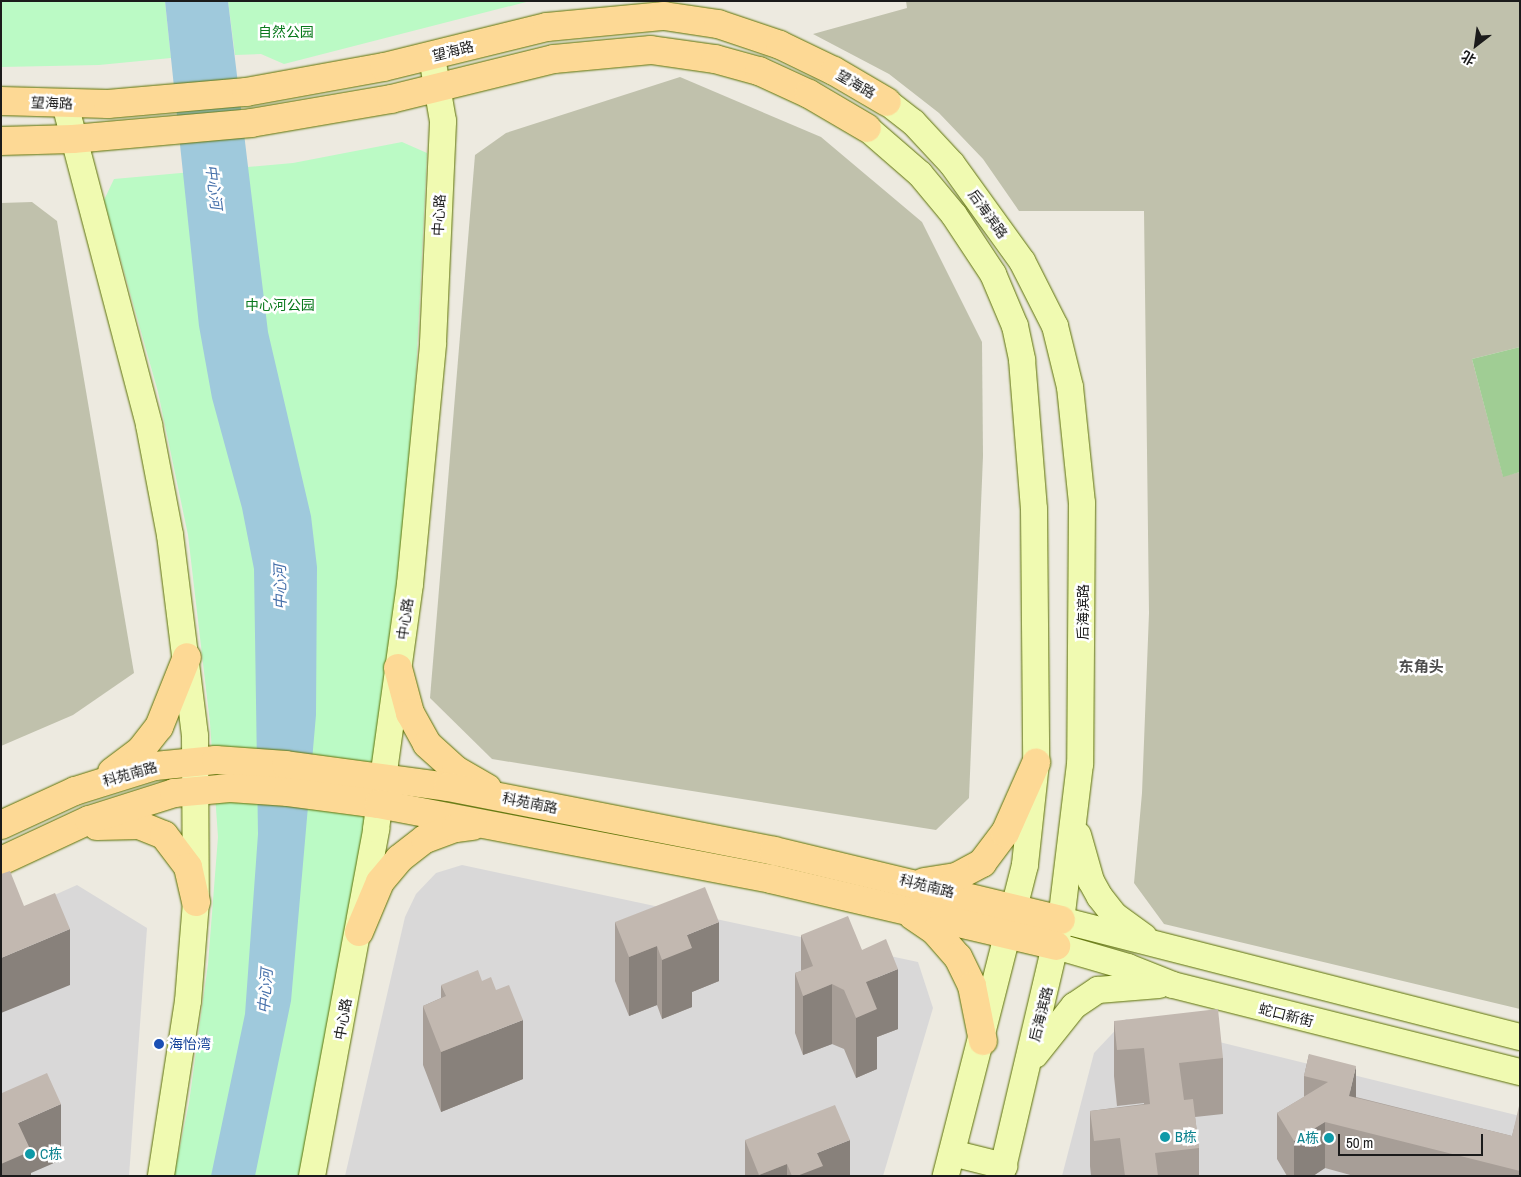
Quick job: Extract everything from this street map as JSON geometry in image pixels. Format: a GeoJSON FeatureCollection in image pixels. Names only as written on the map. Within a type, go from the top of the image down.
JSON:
{"type":"FeatureCollection","features":[{"type":"Feature","properties":{"kind":"main road","name":"望海路"},"geometry":{"type":"LineString","coordinates":[[1,101],[108,104],[246,92],[432,57],[547,28],[664,16],[718,24],[780,45],[834,71],[887,102]]}},
{"type":"Feature","properties":{"kind":"main road"},"geometry":{"type":"LineString","coordinates":[[1,141],[73,139],[251,123],[439,89],[554,59],[651,50],[715,59],[759,71],[809,94],[867,128]]}},
{"type":"Feature","properties":{"kind":"main road","name":"中心路"},"geometry":{"type":"LineString","coordinates":[[312,1176],[359,932],[410,584],[433,343],[443,121],[432,57]]}},
{"type":"Feature","properties":{"kind":"main road","name":"后海滨路"},"geometry":{"type":"LineString","coordinates":[[887,102],[913,122],[952,164],[1022,261],[1055,326],[1070,388],[1082,502],[1083,696],[1075,820],[1058,933],[1029,1064],[1002,1171]]}},
{"type":"Feature","properties":{"kind":"main road"},"geometry":{"type":"LineString","coordinates":[[65,104],[149,425],[170,535],[187,657],[196,761],[196,902],[188,1001],[161,1176]]}},
{"type":"Feature","properties":{"kind":"main road","name":"后海滨路"},"geometry":{"type":"LineString","coordinates":[[867,128],[920,174],[954,215],[993,274],[1015,326],[1022,360],[1034,509],[1036,763],[1026,865],[1017,908],[949,1164]]}},
{"type":"Feature","properties":{"kind":"main road"},"geometry":{"type":"LineString","coordinates":[[75,791],[121,766],[152,736],[167,713],[187,657]]}},
{"type":"Feature","properties":{"kind":"main road"},"geometry":{"type":"LineString","coordinates":[[398,668],[410,713],[427,744],[456,770],[503,798]]}},
{"type":"Feature","properties":{"kind":"main road","name":"科苑南路"},"geometry":{"type":"LineString","coordinates":[[1,825],[75,791],[139,770],[196,761],[230,760],[383,777],[503,798],[774,851],[914,882],[1017,908],[1058,933]]}},
{"type":"Feature","properties":{"kind":"main road"},"geometry":{"type":"LineString","coordinates":[[914,882],[956,877],[982,863],[1005,833],[1036,763]]}},
{"type":"Feature","properties":{"kind":"main road","name":"科苑南路"},"geometry":{"type":"LineString","coordinates":[[1,861],[116,810],[197,789],[230,788],[344,799],[489,824],[771,879],[1010,935],[1058,933]]}},
{"type":"Feature","properties":{"kind":"main road"},"geometry":{"type":"LineString","coordinates":[[1075,820],[1091,881],[1100,897],[1114,915],[1160,947]]}},
{"type":"Feature","properties":{"kind":"main road"},"geometry":{"type":"LineString","coordinates":[[66,831],[123,824],[139,825],[164,835],[188,867],[196,902]]}},
{"type":"Feature","properties":{"kind":"main road"},"geometry":{"type":"LineString","coordinates":[[359,932],[380,882],[411,849],[425,839],[456,828],[489,824]]}},
{"type":"Feature","properties":{"kind":"main road"},"geometry":{"type":"LineString","coordinates":[[899,908],[935,931],[958,957],[972,986],[983,1040]]}},
{"type":"Feature","properties":{"kind":"main road"},"geometry":{"type":"LineString","coordinates":[[1058,933],[1160,947],[1520,1037]]}},
{"type":"Feature","properties":{"kind":"main road","name":"蛇口新街"},"geometry":{"type":"LineString","coordinates":[[1058,933],[1128,967],[1173,985],[1520,1072]]}},
{"type":"Feature","properties":{"kind":"main road"},"geometry":{"type":"LineString","coordinates":[[1029,1064],[1063,1019],[1098,990],[1173,985]]}},
{"type":"Feature","properties":{"kind":"main road"},"geometry":{"type":"LineString","coordinates":[[949,1164],[1002,1171]]}},
{"type":"Feature","properties":{"kind":"shaded area"},"geometry":{"type":"Polygon","coordinates":[[[906,1],[1520,1],[1520,347],[1472,359],[1503,476],[1520,472],[1520,1009],[1164,924],[1134,883],[1142,793],[1149,613],[1144,211],[1019,211],[983,159],[939,113],[889,74],[813,34],[907,8],[906,1]]]}},
{"type":"Feature","properties":{"kind":"shaded area"},"geometry":{"type":"Polygon","coordinates":[[[680,77],[821,137],[922,222],[982,342],[983,456],[969,798],[936,830],[492,759],[430,698],[475,155],[506,133],[680,77]]]}},
{"type":"Feature","properties":{"kind":"shaded area"},"geometry":{"type":"Polygon","coordinates":[[[32,202],[57,221],[134,673],[73,715],[1,746],[1,203],[32,202]]]}},
{"type":"Feature","properties":{"kind":"shaded area"},"geometry":{"type":"Polygon","coordinates":[[[462,865],[918,962],[933,1008],[883,1176],[345,1176],[405,917],[416,894],[436,873],[462,865]]]}},
{"type":"Feature","properties":{"kind":"shaded area"},"geometry":{"type":"Polygon","coordinates":[[[77,885],[147,928],[129,1176],[1,1176],[1,919],[77,885]]]}},
{"type":"Feature","properties":{"kind":"shaded area"},"geometry":{"type":"Polygon","coordinates":[[[1126,1019],[1520,1116],[1520,1176],[1062,1176],[1094,1053],[1126,1019]]]}},
{"type":"Feature","properties":{"kind":"green space"},"geometry":{"type":"Polygon","coordinates":[[[1,1],[165,1],[171,58],[99,65],[1,67],[1,1]]]}},
{"type":"Feature","properties":{"kind":"green space","name":"自然公园"},"geometry":{"type":"Polygon","coordinates":[[[228,1],[530,1],[284,64],[261,54],[235,55],[228,1]]]}},
{"type":"Feature","properties":{"kind":"green space","name":"中心河公园"},"geometry":{"type":"Polygon","coordinates":[[[402,142],[427,153],[416,373],[401,559],[361,852],[301,1176],[174,1176],[189,1103],[208,964],[218,837],[210,723],[188,535],[158,392],[104,200],[114,179],[293,163],[402,142]]]}},
{"type":"Feature","properties":{"kind":"green space"},"geometry":{"type":"Polygon","coordinates":[[[1520,347],[1520,472],[1503,477],[1472,359],[1520,347]]]}},
{"type":"Feature","properties":{"kind":"water","name":"中心河"},"geometry":{"type":"Polygon","coordinates":[[[165,1],[228,1],[268,332],[311,516],[317,567],[316,715],[291,1001],[255,1176],[211,1176],[245,1014],[258,834],[254,569],[242,508],[212,398],[199,326],[165,1]]]}},
{"type":"Feature","properties":{"kind":"building"},"geometry":{"type":"Polygon","coordinates":[[[10,871],[24,906],[55,893],[70,929],[1,958],[1,874],[10,871]]]}},
{"type":"Feature","properties":{"kind":"building"},"geometry":{"type":"Polygon","coordinates":[[[705,887],[719,922],[687,935],[692,948],[662,960],[657,946],[629,957],[615,922],[705,887]]]}},
{"type":"Feature","properties":{"kind":"building"},"geometry":{"type":"Polygon","coordinates":[[[848,916],[862,950],[886,939],[898,969],[866,982],[877,1009],[856,1018],[844,990],[832,984],[803,996],[795,973],[813,966],[801,935],[848,916]]]}},
{"type":"Feature","properties":{"kind":"building"},"geometry":{"type":"Polygon","coordinates":[[[478,970],[482,981],[491,977],[496,990],[509,985],[523,1020],[441,1052],[423,1006],[446,996],[441,985],[478,970]]]}},
{"type":"Feature","properties":{"kind":"building"},"geometry":{"type":"Polygon","coordinates":[[[1218,1009],[1223,1058],[1179,1063],[1184,1100],[1193,1099],[1199,1148],[1155,1153],[1158,1176],[1125,1176],[1120,1138],[1094,1141],[1090,1111],[1150,1104],[1144,1048],[1117,1050],[1114,1021],[1218,1009]]]}},
{"type":"Feature","properties":{"kind":"building"},"geometry":{"type":"Polygon","coordinates":[[[1309,1054],[1356,1066],[1349,1096],[1512,1136],[1520,1106],[1520,1171],[1325,1122],[1294,1141],[1277,1113],[1328,1082],[1304,1076],[1309,1054]]]}},
{"type":"Feature","properties":{"kind":"building"},"geometry":{"type":"Polygon","coordinates":[[[47,1073],[61,1104],[18,1123],[31,1151],[1,1164],[1,1092],[47,1073]]]}},
{"type":"Feature","properties":{"kind":"building"},"geometry":{"type":"Polygon","coordinates":[[[835,1105],[850,1140],[817,1153],[823,1166],[797,1176],[792,1176],[787,1164],[759,1175],[745,1140],[835,1105]]]}},
{"type":"Feature","properties":{"kind":"place","name":"海怡湾"},"geometry":{"type":"Point","coordinates":[159,1044]}},
{"type":"Feature","properties":{"kind":"place","name":"B栋"},"geometry":{"type":"Point","coordinates":[1165,1137]}},
{"type":"Feature","properties":{"kind":"place","name":"A栋"},"geometry":{"type":"Point","coordinates":[1329,1138]}},
{"type":"Feature","properties":{"kind":"place","name":"C栋"},"geometry":{"type":"Point","coordinates":[30,1154]}},
{"type":"Feature","properties":{"kind":"district","name":"东角头"},"geometry":{"type":"Point","coordinates":[1421,667]}}]}
